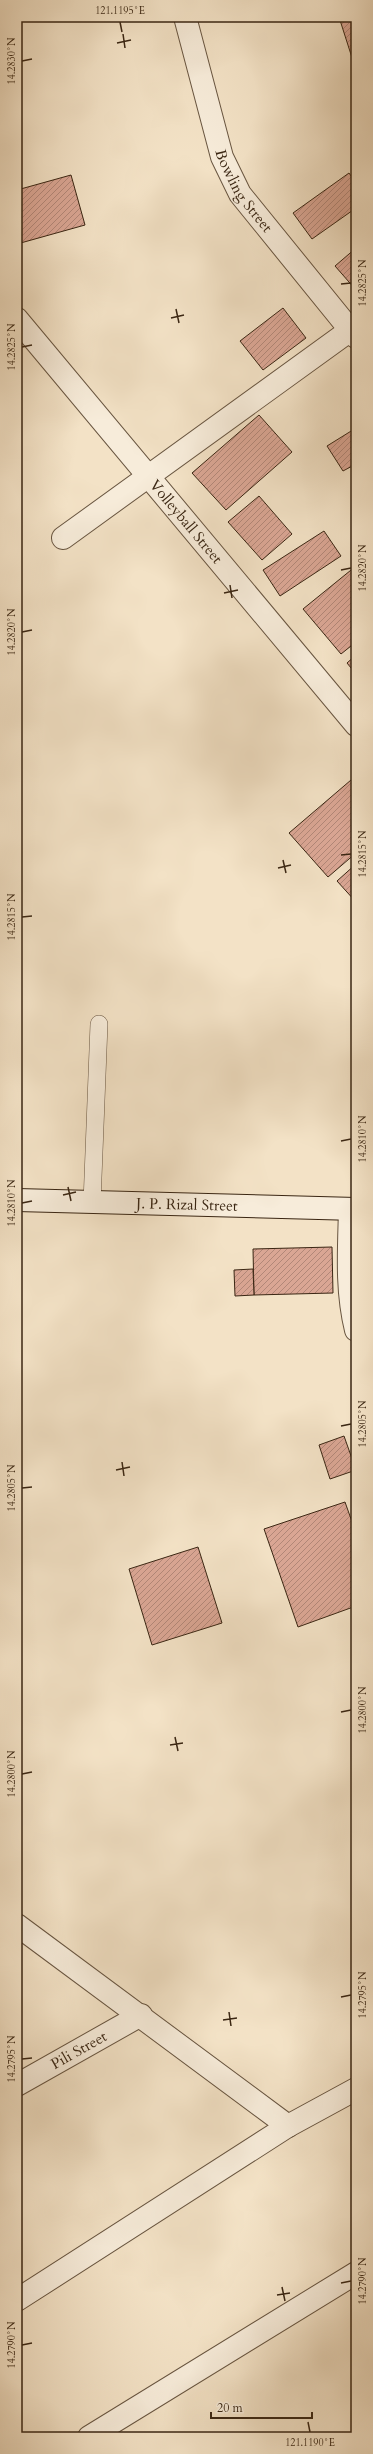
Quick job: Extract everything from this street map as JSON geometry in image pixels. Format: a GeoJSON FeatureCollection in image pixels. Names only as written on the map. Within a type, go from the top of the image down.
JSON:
{"type":"FeatureCollection","features":[{"type":"Feature","properties":{"kind":"street","name":"Bowling Street"},"geometry":{"type":"LineString","coordinates":[[185,17],[222,157],[240,194],[354,331]]}},
{"type":"Feature","properties":{"kind":"street","name":"Volleyball Street"},"geometry":{"type":"LineString","coordinates":[[17,319],[356,725]]}},
{"type":"Feature","properties":{"kind":"street"},"geometry":{"type":"LineString","coordinates":[[63,538],[354,331]]}},
{"type":"Feature","properties":{"kind":"street","name":"J. P. Rizal Street"},"geometry":{"type":"LineString","coordinates":[[17,1200],[353,1209]]}},
{"type":"Feature","properties":{"kind":"street"},"geometry":{"type":"LineString","coordinates":[[353,1209],[349,1275],[351,1311],[356,1330]]}},
{"type":"Feature","properties":{"kind":"street"},"geometry":{"type":"LineString","coordinates":[[17,1925],[141,2015],[288,2126]]}},
{"type":"Feature","properties":{"kind":"street","name":"Pili Street"},"geometry":{"type":"LineString","coordinates":[[17,2085],[141,2015]]}},
{"type":"Feature","properties":{"kind":"street"},"geometry":{"type":"LineString","coordinates":[[17,2300],[288,2126],[356,2089]]}},
{"type":"Feature","properties":{"kind":"street"},"geometry":{"type":"LineString","coordinates":[[89,2437],[356,2273]]}},
{"type":"Feature","properties":{"kind":"lane"},"geometry":{"type":"LineString","coordinates":[[92,1202],[99,1024]]}},
{"type":"Feature","properties":{"kind":"building"},"geometry":{"type":"Polygon","coordinates":[[[339,17],[356,17],[356,63],[354,64],[339,17]]]}},
{"type":"Feature","properties":{"kind":"building"},"geometry":{"type":"Polygon","coordinates":[[[349,173],[356,183],[356,208],[312,239],[293,213],[349,173]]]}},
{"type":"Feature","properties":{"kind":"building"},"geometry":{"type":"Polygon","coordinates":[[[71,175],[85,225],[17,244],[17,190],[71,175]]]}},
{"type":"Feature","properties":{"kind":"building"},"geometry":{"type":"Polygon","coordinates":[[[356,248],[356,290],[335,266],[356,248]]]}},
{"type":"Feature","properties":{"kind":"building"},"geometry":{"type":"Polygon","coordinates":[[[283,308],[306,338],[263,370],[240,341],[283,308]]]}},
{"type":"Feature","properties":{"kind":"building"},"geometry":{"type":"Polygon","coordinates":[[[259,415],[292,452],[226,510],[192,473],[259,415]]]}},
{"type":"Feature","properties":{"kind":"building"},"geometry":{"type":"Polygon","coordinates":[[[356,428],[356,464],[343,471],[327,446],[356,428]]]}},
{"type":"Feature","properties":{"kind":"building"},"geometry":{"type":"Polygon","coordinates":[[[259,496],[292,534],[262,560],[228,522],[259,496]]]}},
{"type":"Feature","properties":{"kind":"building"},"geometry":{"type":"Polygon","coordinates":[[[324,531],[341,556],[280,596],[263,570],[324,531]]]}},
{"type":"Feature","properties":{"kind":"building"},"geometry":{"type":"Polygon","coordinates":[[[356,566],[356,642],[341,654],[303,609],[356,566]]]}},
{"type":"Feature","properties":{"kind":"building"},"geometry":{"type":"Polygon","coordinates":[[[356,655],[356,674],[347,663],[356,655]]]}},
{"type":"Feature","properties":{"kind":"building"},"geometry":{"type":"Polygon","coordinates":[[[351,780],[356,786],[356,853],[328,877],[289,833],[351,780]]]}},
{"type":"Feature","properties":{"kind":"building"},"geometry":{"type":"Polygon","coordinates":[[[356,864],[356,902],[337,881],[356,864]]]}},
{"type":"Feature","properties":{"kind":"building"},"geometry":{"type":"Polygon","coordinates":[[[332,1247],[333,1293],[254,1295],[253,1249],[332,1247]]]}},
{"type":"Feature","properties":{"kind":"building"},"geometry":{"type":"Polygon","coordinates":[[[253,1269],[254,1295],[235,1296],[234,1270],[253,1269]]]}},
{"type":"Feature","properties":{"kind":"building"},"geometry":{"type":"Polygon","coordinates":[[[344,1436],[356,1470],[330,1479],[319,1445],[344,1436]]]}},
{"type":"Feature","properties":{"kind":"building"},"geometry":{"type":"Polygon","coordinates":[[[345,1502],[356,1533],[356,1606],[298,1627],[264,1529],[345,1502]]]}},
{"type":"Feature","properties":{"kind":"building"},"geometry":{"type":"Polygon","coordinates":[[[198,1547],[222,1623],[152,1645],[129,1569],[198,1547]]]}}]}
